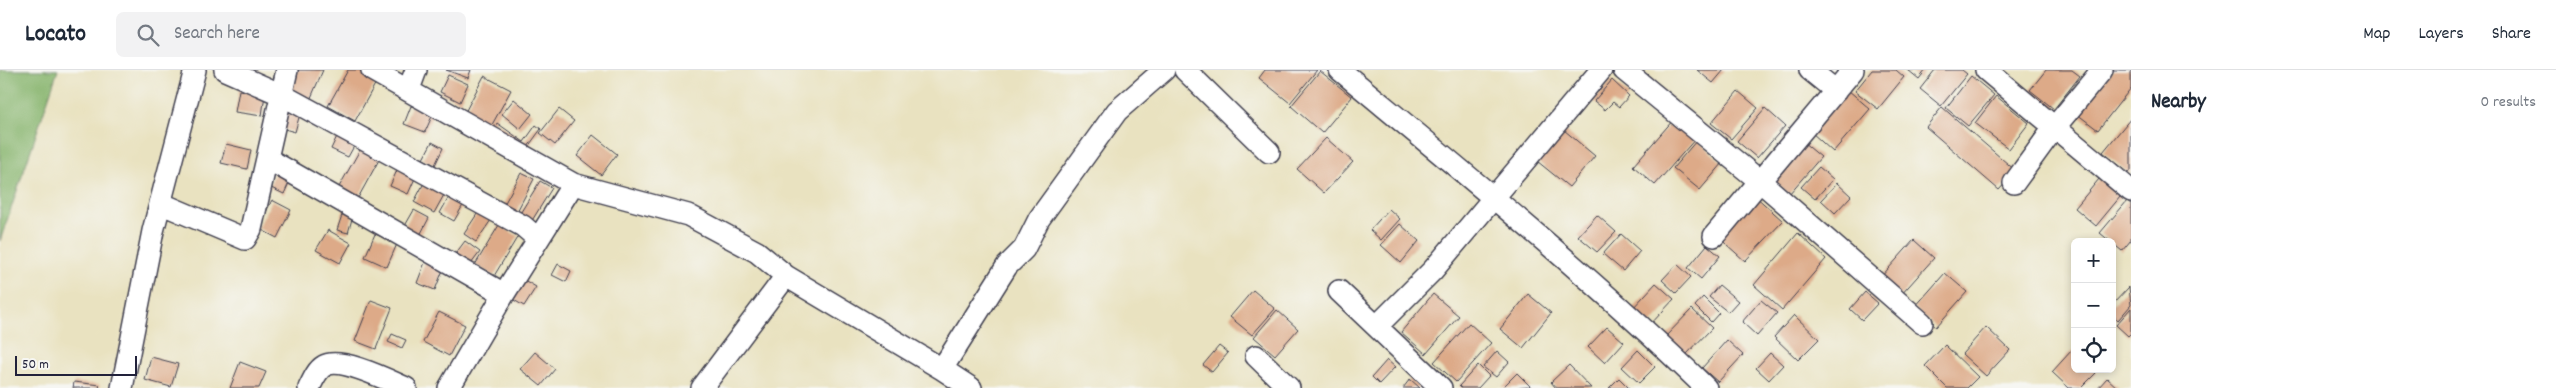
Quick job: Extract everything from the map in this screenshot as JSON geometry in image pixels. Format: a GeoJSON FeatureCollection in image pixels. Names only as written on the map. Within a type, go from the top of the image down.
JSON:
{"type":"FeatureCollection","features":[{"type":"Feature","properties":{"kind":"street"},"geometry":{"type":"LineString","coordinates":[[122,388],[160,203],[195,70]]}},
{"type":"Feature","properties":{"kind":"street"},"geometry":{"type":"LineString","coordinates":[[225,70],[282,95],[522,226],[538,239]]}},
{"type":"Feature","properties":{"kind":"street"},"geometry":{"type":"LineString","coordinates":[[160,203],[245,239],[251,229],[287,70]]}},
{"type":"Feature","properties":{"kind":"street"},"geometry":{"type":"LineString","coordinates":[[372,70],[412,80],[573,184],[688,215],[757,252],[786,276],[971,388]]}},
{"type":"Feature","properties":{"kind":"street"},"geometry":{"type":"LineString","coordinates":[[942,369],[1007,266],[1024,249],[1039,219],[1117,111],[1164,70]]}},
{"type":"Feature","properties":{"kind":"street"},"geometry":{"type":"LineString","coordinates":[[1185,70],[1269,152]]}},
{"type":"Feature","properties":{"kind":"street"},"geometry":{"type":"LineString","coordinates":[[1340,70],[1494,197],[1663,346],[1706,388]]}},
{"type":"Feature","properties":{"kind":"street"},"geometry":{"type":"LineString","coordinates":[[1377,326],[1433,270],[1601,70]]}},
{"type":"Feature","properties":{"kind":"street"},"geometry":{"type":"LineString","coordinates":[[1624,70],[1761,182],[1922,323]]}},
{"type":"Feature","properties":{"kind":"street"},"geometry":{"type":"LineString","coordinates":[[1810,70],[1836,91]]}},
{"type":"Feature","properties":{"kind":"street"},"geometry":{"type":"LineString","coordinates":[[1714,236],[1853,70]]}},
{"type":"Feature","properties":{"kind":"street"},"geometry":{"type":"LineString","coordinates":[[1986,70],[2131,191]]}},
{"type":"Feature","properties":{"kind":"street"},"geometry":{"type":"LineString","coordinates":[[2014,183],[2054,128],[2102,70]]}},
{"type":"Feature","properties":{"kind":"street"},"geometry":{"type":"LineString","coordinates":[[268,160],[504,294]]}},
{"type":"Feature","properties":{"kind":"street"},"geometry":{"type":"LineString","coordinates":[[448,388],[573,184]]}},
{"type":"Feature","properties":{"kind":"street"},"geometry":{"type":"LineString","coordinates":[[702,388],[786,276]]}},
{"type":"Feature","properties":{"kind":"street"},"geometry":{"type":"LineString","coordinates":[[1339,291],[1441,388]]}},
{"type":"Feature","properties":{"kind":"street"},"geometry":{"type":"LineString","coordinates":[[1256,356],[1289,388]]}},
{"type":"Feature","properties":{"kind":"street"},"geometry":{"type":"LineString","coordinates":[[309,388],[316,375],[325,365],[336,364],[357,368],[406,388]]}},
{"type":"Feature","properties":{"kind":"green space"},"geometry":{"type":"Polygon","coordinates":[[[0,70],[58,70],[0,241],[0,70]]]}},
{"type":"Feature","properties":{"kind":"building"},"geometry":{"type":"Polygon","coordinates":[[[297,70],[323,70],[310,100],[288,91],[297,70]]]}},
{"type":"Feature","properties":{"kind":"building"},"geometry":{"type":"Polygon","coordinates":[[[348,70],[367,70],[379,77],[355,121],[328,106],[348,70]]]}},
{"type":"Feature","properties":{"kind":"building"},"geometry":{"type":"Polygon","coordinates":[[[446,70],[471,70],[468,78],[446,70]]]}},
{"type":"Feature","properties":{"kind":"building"},"geometry":{"type":"Polygon","coordinates":[[[1265,70],[1317,70],[1290,103],[1259,78],[1265,70]]]}},
{"type":"Feature","properties":{"kind":"building"},"geometry":{"type":"Polygon","coordinates":[[[1697,70],[1724,70],[1713,83],[1697,70]]]}},
{"type":"Feature","properties":{"kind":"building"},"geometry":{"type":"Polygon","coordinates":[[[1872,70],[1896,70],[1904,77],[1878,109],[1855,91],[1872,70]]]}},
{"type":"Feature","properties":{"kind":"building"},"geometry":{"type":"Polygon","coordinates":[[[1908,70],[1926,70],[1919,79],[1908,70]]]}},
{"type":"Feature","properties":{"kind":"building"},"geometry":{"type":"Polygon","coordinates":[[[1935,70],[1962,70],[1967,74],[1941,106],[1920,89],[1935,70]]]}},
{"type":"Feature","properties":{"kind":"building"},"geometry":{"type":"Polygon","coordinates":[[[2046,70],[2072,70],[2080,76],[2054,109],[2030,90],[2046,70]]]}},
{"type":"Feature","properties":{"kind":"building"},"geometry":{"type":"Polygon","coordinates":[[[2113,70],[2131,70],[2131,88],[2098,130],[2077,114],[2113,70]]]}},
{"type":"Feature","properties":{"kind":"building"},"geometry":{"type":"Polygon","coordinates":[[[1320,71],[1352,97],[1322,133],[1291,106],[1320,71]]]}},
{"type":"Feature","properties":{"kind":"building"},"geometry":{"type":"Polygon","coordinates":[[[448,75],[468,84],[460,102],[440,92],[448,75]]]}},
{"type":"Feature","properties":{"kind":"building"},"geometry":{"type":"Polygon","coordinates":[[[484,76],[511,90],[488,132],[462,118],[484,76]]]}},
{"type":"Feature","properties":{"kind":"building"},"geometry":{"type":"Polygon","coordinates":[[[1971,76],[1994,95],[1968,126],[1946,108],[1971,76]]]}},
{"type":"Feature","properties":{"kind":"building"},"geometry":{"type":"Polygon","coordinates":[[[1612,80],[1629,96],[1619,107],[1613,102],[1605,110],[1594,101],[1612,80]]]}},
{"type":"Feature","properties":{"kind":"building"},"geometry":{"type":"Polygon","coordinates":[[[239,90],[265,94],[262,116],[235,112],[239,90]]]}},
{"type":"Feature","properties":{"kind":"building"},"geometry":{"type":"Polygon","coordinates":[[[1848,90],[1870,109],[1833,152],[1811,132],[1848,90]]]}},
{"type":"Feature","properties":{"kind":"building"},"geometry":{"type":"Polygon","coordinates":[[[1738,91],[1758,108],[1731,139],[1711,123],[1738,91]]]}},
{"type":"Feature","properties":{"kind":"building"},"geometry":{"type":"Polygon","coordinates":[[[1996,96],[2029,123],[2009,149],[1975,123],[1996,96]]]}},
{"type":"Feature","properties":{"kind":"building"},"geometry":{"type":"Polygon","coordinates":[[[514,99],[532,114],[520,129],[502,114],[514,99]]]}},
{"type":"Feature","properties":{"kind":"building"},"geometry":{"type":"Polygon","coordinates":[[[411,106],[433,114],[425,132],[404,124],[411,106]]]}},
{"type":"Feature","properties":{"kind":"building"},"geometry":{"type":"Polygon","coordinates":[[[286,107],[301,110],[295,132],[281,128],[286,107]]]}},
{"type":"Feature","properties":{"kind":"building"},"geometry":{"type":"Polygon","coordinates":[[[1942,107],[2016,171],[1999,190],[1926,127],[1942,107]]]}},
{"type":"Feature","properties":{"kind":"building"},"geometry":{"type":"Polygon","coordinates":[[[1765,108],[1785,126],[1757,158],[1737,141],[1765,108]]]}},
{"type":"Feature","properties":{"kind":"building"},"geometry":{"type":"Polygon","coordinates":[[[559,109],[574,121],[555,145],[540,133],[559,109]]]}},
{"type":"Feature","properties":{"kind":"building"},"geometry":{"type":"Polygon","coordinates":[[[2131,118],[2131,170],[2129,173],[2103,152],[2131,118]]]}},
{"type":"Feature","properties":{"kind":"building"},"geometry":{"type":"Polygon","coordinates":[[[1674,119],[1696,138],[1655,185],[1633,166],[1674,119]]]}},
{"type":"Feature","properties":{"kind":"building"},"geometry":{"type":"Polygon","coordinates":[[[497,123],[524,142],[536,125],[541,129],[525,151],[494,128],[497,123]]]}},
{"type":"Feature","properties":{"kind":"building"},"geometry":{"type":"Polygon","coordinates":[[[1558,125],[1595,156],[1569,187],[1532,157],[1558,125]]]}},
{"type":"Feature","properties":{"kind":"building"},"geometry":{"type":"Polygon","coordinates":[[[340,130],[358,139],[348,157],[331,149],[340,130]]]}},
{"type":"Feature","properties":{"kind":"building"},"geometry":{"type":"Polygon","coordinates":[[[593,135],[617,154],[601,175],[577,156],[593,135]]]}},
{"type":"Feature","properties":{"kind":"building"},"geometry":{"type":"Polygon","coordinates":[[[1326,138],[1353,162],[1324,193],[1297,169],[1326,138]]]}},
{"type":"Feature","properties":{"kind":"building"},"geometry":{"type":"Polygon","coordinates":[[[1697,140],[1723,163],[1700,190],[1673,168],[1697,140]]]}},
{"type":"Feature","properties":{"kind":"building"},"geometry":{"type":"Polygon","coordinates":[[[432,142],[443,148],[435,165],[423,159],[432,142]]]}},
{"type":"Feature","properties":{"kind":"building"},"geometry":{"type":"Polygon","coordinates":[[[1803,142],[1821,157],[1789,194],[1772,178],[1803,142]]]}},
{"type":"Feature","properties":{"kind":"building"},"geometry":{"type":"Polygon","coordinates":[[[226,144],[251,150],[247,169],[221,163],[226,144]]]}},
{"type":"Feature","properties":{"kind":"building"},"geometry":{"type":"Polygon","coordinates":[[[361,148],[380,158],[358,198],[339,187],[361,148]]]}},
{"type":"Feature","properties":{"kind":"building"},"geometry":{"type":"Polygon","coordinates":[[[1819,167],[1833,179],[1815,199],[1801,187],[1819,167]]]}},
{"type":"Feature","properties":{"kind":"building"},"geometry":{"type":"Polygon","coordinates":[[[398,168],[416,176],[408,194],[390,186],[398,168]]]}},
{"type":"Feature","properties":{"kind":"building"},"geometry":{"type":"Polygon","coordinates":[[[276,170],[292,176],[284,194],[269,187],[276,170]]]}},
{"type":"Feature","properties":{"kind":"building"},"geometry":{"type":"Polygon","coordinates":[[[521,173],[534,179],[513,219],[500,212],[521,173]]]}},
{"type":"Feature","properties":{"kind":"building"},"geometry":{"type":"Polygon","coordinates":[[[2104,173],[2125,191],[2096,226],[2075,208],[2104,173]]]}},
{"type":"Feature","properties":{"kind":"building"},"geometry":{"type":"Polygon","coordinates":[[[540,181],[552,188],[528,227],[516,220],[540,181]]]}},
{"type":"Feature","properties":{"kind":"building"},"geometry":{"type":"Polygon","coordinates":[[[424,183],[445,193],[434,213],[414,202],[424,183]]]}},
{"type":"Feature","properties":{"kind":"building"},"geometry":{"type":"Polygon","coordinates":[[[1837,183],[1851,196],[1835,213],[1821,200],[1837,183]]]}},
{"type":"Feature","properties":{"kind":"building"},"geometry":{"type":"Polygon","coordinates":[[[452,192],[466,200],[454,221],[440,213],[452,192]]]}},
{"type":"Feature","properties":{"kind":"building"},"geometry":{"type":"Polygon","coordinates":[[[1754,195],[1783,221],[1745,261],[1717,236],[1754,195]]]}},
{"type":"Feature","properties":{"kind":"building"},"geometry":{"type":"Polygon","coordinates":[[[272,200],[291,210],[277,238],[258,228],[272,200]]]}},
{"type":"Feature","properties":{"kind":"building"},"geometry":{"type":"Polygon","coordinates":[[[2127,201],[2131,204],[2131,240],[2122,251],[2116,246],[2116,238],[2106,238],[2100,233],[2127,201]]]}},
{"type":"Feature","properties":{"kind":"building"},"geometry":{"type":"Polygon","coordinates":[[[344,209],[354,212],[348,233],[337,230],[344,209]]]}},
{"type":"Feature","properties":{"kind":"building"},"geometry":{"type":"Polygon","coordinates":[[[1389,209],[1400,219],[1381,240],[1370,230],[1389,209]]]}},
{"type":"Feature","properties":{"kind":"building"},"geometry":{"type":"Polygon","coordinates":[[[414,210],[429,218],[418,239],[402,231],[414,210]]]}},
{"type":"Feature","properties":{"kind":"building"},"geometry":{"type":"Polygon","coordinates":[[[479,211],[491,220],[476,242],[464,234],[479,211]]]}},
{"type":"Feature","properties":{"kind":"building"},"geometry":{"type":"Polygon","coordinates":[[[1597,215],[1616,232],[1597,252],[1578,236],[1597,215]]]}},
{"type":"Feature","properties":{"kind":"building"},"geometry":{"type":"Polygon","coordinates":[[[1400,224],[1419,241],[1401,263],[1381,245],[1400,224]]]}},
{"type":"Feature","properties":{"kind":"building"},"geometry":{"type":"Polygon","coordinates":[[[499,225],[518,236],[494,276],[475,265],[499,225]]]}},
{"type":"Feature","properties":{"kind":"building"},"geometry":{"type":"Polygon","coordinates":[[[328,230],[351,243],[340,263],[316,250],[328,230]]]}},
{"type":"Feature","properties":{"kind":"building"},"geometry":{"type":"Polygon","coordinates":[[[1798,233],[1826,259],[1782,310],[1754,285],[1798,233]]]}},
{"type":"Feature","properties":{"kind":"building"},"geometry":{"type":"Polygon","coordinates":[[[375,234],[397,244],[387,267],[365,257],[375,234]]]}},
{"type":"Feature","properties":{"kind":"building"},"geometry":{"type":"Polygon","coordinates":[[[1621,234],[1640,251],[1623,271],[1603,254],[1621,234]]]}},
{"type":"Feature","properties":{"kind":"building"},"geometry":{"type":"Polygon","coordinates":[[[1914,240],[1934,258],[1900,296],[1880,278],[1914,240]]]}},
{"type":"Feature","properties":{"kind":"building"},"geometry":{"type":"Polygon","coordinates":[[[465,241],[480,252],[471,264],[456,253],[465,241]]]}},
{"type":"Feature","properties":{"kind":"building"},"geometry":{"type":"Polygon","coordinates":[[[1707,245],[1720,256],[1701,279],[1688,268],[1707,245]]]}},
{"type":"Feature","properties":{"kind":"building"},"geometry":{"type":"Polygon","coordinates":[[[427,257],[445,265],[435,290],[417,283],[427,257]]]}},
{"type":"Feature","properties":{"kind":"building"},"geometry":{"type":"Polygon","coordinates":[[[558,264],[571,271],[566,282],[552,275],[558,264]]]}},
{"type":"Feature","properties":{"kind":"building"},"geometry":{"type":"Polygon","coordinates":[[[1677,264],[1691,277],[1676,293],[1662,280],[1677,264]]]}},
{"type":"Feature","properties":{"kind":"building"},"geometry":{"type":"Polygon","coordinates":[[[1945,273],[1967,292],[1936,327],[1914,308],[1945,273]]]}},
{"type":"Feature","properties":{"kind":"building"},"geometry":{"type":"Polygon","coordinates":[[[519,277],[536,287],[524,306],[507,296],[519,277]]]}},
{"type":"Feature","properties":{"kind":"building"},"geometry":{"type":"Polygon","coordinates":[[[1656,283],[1674,299],[1650,325],[1632,309],[1656,283]]]}},
{"type":"Feature","properties":{"kind":"building"},"geometry":{"type":"Polygon","coordinates":[[[1719,285],[1738,301],[1728,312],[1709,297],[1719,285]]]}},
{"type":"Feature","properties":{"kind":"building"},"geometry":{"type":"Polygon","coordinates":[[[2129,287],[2131,305],[2118,320],[2116,318],[2116,301],[2129,287]]]}},
{"type":"Feature","properties":{"kind":"building"},"geometry":{"type":"Polygon","coordinates":[[[1253,290],[1275,309],[1252,335],[1230,317],[1253,290]]]}},
{"type":"Feature","properties":{"kind":"building"},"geometry":{"type":"Polygon","coordinates":[[[1865,292],[1878,303],[1862,320],[1850,309],[1865,292]]]}},
{"type":"Feature","properties":{"kind":"building"},"geometry":{"type":"Polygon","coordinates":[[[1433,294],[1459,316],[1426,354],[1401,332],[1433,294]]]}},
{"type":"Feature","properties":{"kind":"building"},"geometry":{"type":"Polygon","coordinates":[[[1528,294],[1551,313],[1523,348],[1500,329],[1528,294]]]}},
{"type":"Feature","properties":{"kind":"building"},"geometry":{"type":"Polygon","coordinates":[[[1703,297],[1719,313],[1711,322],[1695,306],[1703,297]]]}},
{"type":"Feature","properties":{"kind":"building"},"geometry":{"type":"Polygon","coordinates":[[[371,300],[392,308],[376,349],[355,341],[371,300]]]}},
{"type":"Feature","properties":{"kind":"building"},"geometry":{"type":"Polygon","coordinates":[[[1761,300],[1777,313],[1757,336],[1742,322],[1761,300]]]}},
{"type":"Feature","properties":{"kind":"building"},"geometry":{"type":"Polygon","coordinates":[[[2131,308],[2131,333],[2128,336],[2116,325],[2131,308]]]}},
{"type":"Feature","properties":{"kind":"building"},"geometry":{"type":"Polygon","coordinates":[[[1692,309],[1712,328],[1684,357],[1664,338],[1692,309]]]}},
{"type":"Feature","properties":{"kind":"building"},"geometry":{"type":"Polygon","coordinates":[[[1277,310],[1298,329],[1275,355],[1254,337],[1277,310]]]}},
{"type":"Feature","properties":{"kind":"building"},"geometry":{"type":"Polygon","coordinates":[[[439,312],[465,325],[449,356],[423,342],[439,312]]]}},
{"type":"Feature","properties":{"kind":"building"},"geometry":{"type":"Polygon","coordinates":[[[1794,315],[1819,339],[1798,360],[1774,337],[1794,315]]]}},
{"type":"Feature","properties":{"kind":"building"},"geometry":{"type":"Polygon","coordinates":[[[1469,323],[1491,343],[1456,382],[1434,362],[1469,323]]]}},
{"type":"Feature","properties":{"kind":"building"},"geometry":{"type":"Polygon","coordinates":[[[1607,327],[1624,342],[1605,363],[1588,347],[1607,327]]]}},
{"type":"Feature","properties":{"kind":"building"},"geometry":{"type":"Polygon","coordinates":[[[1986,327],[2010,350],[1986,376],[1962,354],[1986,327]]]}},
{"type":"Feature","properties":{"kind":"building"},"geometry":{"type":"Polygon","coordinates":[[[392,334],[406,340],[402,348],[388,342],[392,334]]]}},
{"type":"Feature","properties":{"kind":"building"},"geometry":{"type":"Polygon","coordinates":[[[1727,340],[1743,355],[1718,382],[1702,368],[1727,340]]]}},
{"type":"Feature","properties":{"kind":"building"},"geometry":{"type":"Polygon","coordinates":[[[1945,345],[1978,377],[1967,388],[1947,388],[1925,366],[1945,345]]]}},
{"type":"Feature","properties":{"kind":"building"},"geometry":{"type":"Polygon","coordinates":[[[1219,346],[1228,353],[1212,372],[1203,365],[1219,346]]]}},
{"type":"Feature","properties":{"kind":"building"},"geometry":{"type":"Polygon","coordinates":[[[1638,350],[1655,367],[1639,383],[1622,367],[1638,350]]]}},
{"type":"Feature","properties":{"kind":"building"},"geometry":{"type":"Polygon","coordinates":[[[1497,351],[1509,362],[1496,377],[1483,367],[1497,351]]]}},
{"type":"Feature","properties":{"kind":"building"},"geometry":{"type":"Polygon","coordinates":[[[2071,351],[2071,373],[2096,373],[2081,388],[2069,388],[2052,372],[2071,351]]]}},
{"type":"Feature","properties":{"kind":"building"},"geometry":{"type":"Polygon","coordinates":[[[535,352],[555,369],[541,386],[520,369],[535,352]]]}},
{"type":"Feature","properties":{"kind":"building"},"geometry":{"type":"Polygon","coordinates":[[[1770,353],[1783,365],[1769,380],[1756,368],[1770,353]]]}},
{"type":"Feature","properties":{"kind":"building"},"geometry":{"type":"Polygon","coordinates":[[[151,357],[178,364],[171,387],[145,380],[151,357]]]}},
{"type":"Feature","properties":{"kind":"building"},"geometry":{"type":"Polygon","coordinates":[[[1387,360],[1395,367],[1379,384],[1372,377],[1387,360]]]}},
{"type":"Feature","properties":{"kind":"building"},"geometry":{"type":"Polygon","coordinates":[[[240,362],[266,372],[259,388],[230,388],[240,362]]]}},
{"type":"Feature","properties":{"kind":"building"},"geometry":{"type":"Polygon","coordinates":[[[1478,365],[1489,376],[1478,388],[1461,388],[1459,386],[1478,365]]]}},
{"type":"Feature","properties":{"kind":"building"},"geometry":{"type":"Polygon","coordinates":[[[1569,365],[1591,388],[1556,388],[1551,382],[1569,365]]]}},
{"type":"Feature","properties":{"kind":"building"},"geometry":{"type":"Polygon","coordinates":[[[1517,373],[1531,387],[1502,388],[1517,373]]]}},
{"type":"Feature","properties":{"kind":"building"},"geometry":{"type":"Polygon","coordinates":[[[1619,378],[1629,388],[1609,388],[1619,378]]]}},
{"type":"Feature","properties":{"kind":"building"},"geometry":{"type":"Polygon","coordinates":[[[2107,378],[2118,388],[2098,388],[2107,378]]]}},
{"type":"Feature","properties":{"kind":"building"},"geometry":{"type":"Polygon","coordinates":[[[1410,379],[1420,388],[1403,388],[1410,379]]]}},
{"type":"Feature","properties":{"kind":"building"},"geometry":{"type":"Polygon","coordinates":[[[74,382],[100,385],[99,388],[73,388],[74,382]]]}}]}
